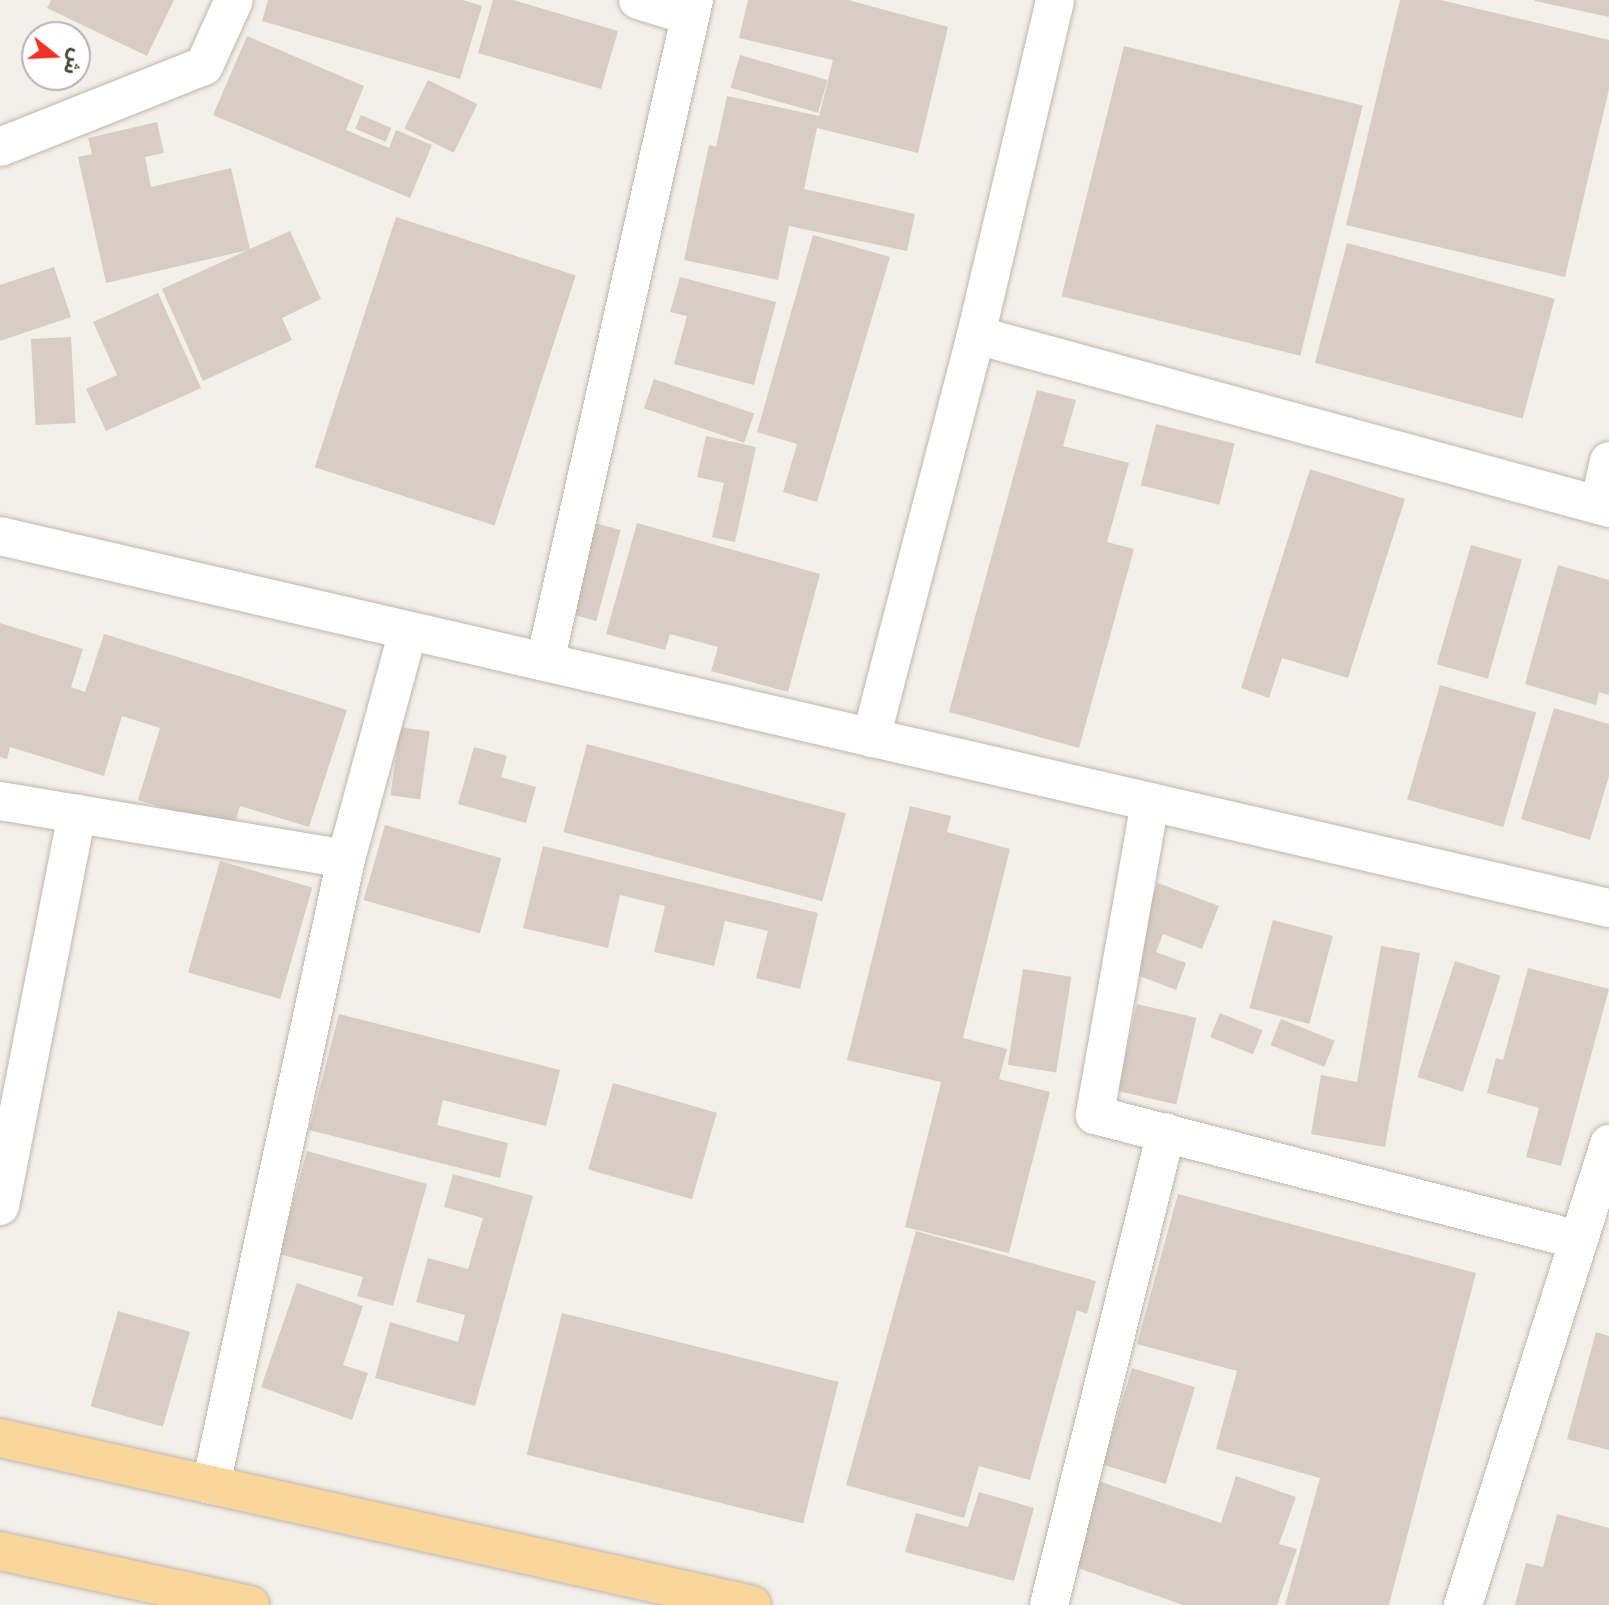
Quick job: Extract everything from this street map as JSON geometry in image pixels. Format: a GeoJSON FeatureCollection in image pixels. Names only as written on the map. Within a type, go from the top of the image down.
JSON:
{"type":"FeatureCollection","features":[{"type":"Feature","properties":{"kind":"main road"},"geometry":{"type":"LineString","coordinates":[[0,1438],[752,1605]]}},
{"type":"Feature","properties":{"kind":"main road"},"geometry":{"type":"LineString","coordinates":[[0,1551],[250,1605]]}},
{"type":"Feature","properties":{"kind":"street"},"geometry":{"type":"LineString","coordinates":[[0,147],[204,65],[234,0]]}},
{"type":"Feature","properties":{"kind":"street"},"geometry":{"type":"LineString","coordinates":[[545,662],[692,8],[638,0]]}},
{"type":"Feature","properties":{"kind":"street"},"geometry":{"type":"LineString","coordinates":[[871,738],[976,335],[1055,0]]}},
{"type":"Feature","properties":{"kind":"street"},"geometry":{"type":"LineString","coordinates":[[976,335],[1604,507],[1609,461]]}},
{"type":"Feature","properties":{"kind":"street"},"geometry":{"type":"LineString","coordinates":[[0,536],[1609,908]]}},
{"type":"Feature","properties":{"kind":"street"},"geometry":{"type":"LineString","coordinates":[[211,1485],[346,859],[408,631]]}},
{"type":"Feature","properties":{"kind":"street"},"geometry":{"type":"LineString","coordinates":[[0,801],[346,859]]}},
{"type":"Feature","properties":{"kind":"street"},"geometry":{"type":"LineString","coordinates":[[1150,802],[1095,1115],[1578,1240]]}},
{"type":"Feature","properties":{"kind":"street"},"geometry":{"type":"LineString","coordinates":[[0,1206],[6,1143],[77,813]]}},
{"type":"Feature","properties":{"kind":"street"},"geometry":{"type":"LineString","coordinates":[[1049,1605],[1166,1132]]}},
{"type":"Feature","properties":{"kind":"street"},"geometry":{"type":"LineString","coordinates":[[1463,1605],[1609,1144]]}},
{"type":"Feature","properties":{"kind":"building"},"geometry":{"type":"Polygon","coordinates":[[[51,0],[174,0],[147,56],[91,29],[91,21],[74,21],[47,8],[51,0]]]}},
{"type":"Feature","properties":{"kind":"building"},"geometry":{"type":"Polygon","coordinates":[[[268,0],[463,0],[482,6],[460,79],[262,21],[268,0]]]}},
{"type":"Feature","properties":{"kind":"building"},"geometry":{"type":"Polygon","coordinates":[[[493,0],[513,0],[618,31],[601,89],[478,53],[493,0]]]}},
{"type":"Feature","properties":{"kind":"building"},"geometry":{"type":"Polygon","coordinates":[[[748,0],[848,0],[948,27],[918,153],[817,128],[804,189],[915,214],[907,251],[789,226],[778,280],[684,260],[709,145],[716,147],[727,96],[819,116],[833,60],[739,38],[748,0]]]}},
{"type":"Feature","properties":{"kind":"building"},"geometry":{"type":"Polygon","coordinates":[[[1400,0],[1441,0],[1609,40],[1609,89],[1565,277],[1346,225],[1400,0]]]}},
{"type":"Feature","properties":{"kind":"building"},"geometry":{"type":"Polygon","coordinates":[[[1609,0],[1609,17],[1535,1],[1609,0]]]}},
{"type":"Feature","properties":{"kind":"building"},"geometry":{"type":"Polygon","coordinates":[[[247,36],[364,86],[346,130],[389,148],[396,130],[432,145],[410,198],[213,115],[247,36]]]}},
{"type":"Feature","properties":{"kind":"building"},"geometry":{"type":"Polygon","coordinates":[[[1124,46],[1363,106],[1300,356],[1062,296],[1124,46]]]}},
{"type":"Feature","properties":{"kind":"building"},"geometry":{"type":"Polygon","coordinates":[[[740,55],[827,80],[818,113],[731,88],[740,55]]]}},
{"type":"Feature","properties":{"kind":"building"},"geometry":{"type":"Polygon","coordinates":[[[428,80],[477,104],[454,153],[404,129],[428,80]]]}},
{"type":"Feature","properties":{"kind":"building"},"geometry":{"type":"Polygon","coordinates":[[[361,115],[391,128],[386,142],[355,129],[361,115]]]}},
{"type":"Feature","properties":{"kind":"building"},"geometry":{"type":"Polygon","coordinates":[[[157,122],[164,153],[145,157],[151,187],[231,168],[250,249],[290,231],[321,299],[282,318],[292,340],[203,381],[162,289],[248,250],[106,283],[78,157],[92,154],[88,138],[157,122]]]}},
{"type":"Feature","properties":{"kind":"building"},"geometry":{"type":"Polygon","coordinates":[[[396,217],[576,275],[494,526],[315,467],[396,217]]]}},
{"type":"Feature","properties":{"kind":"building"},"geometry":{"type":"Polygon","coordinates":[[[813,235],[890,257],[817,502],[783,492],[797,444],[757,432],[813,235]]]}},
{"type":"Feature","properties":{"kind":"building"},"geometry":{"type":"Polygon","coordinates":[[[1347,243],[1555,299],[1523,418],[1315,363],[1347,243]]]}},
{"type":"Feature","properties":{"kind":"building"},"geometry":{"type":"Polygon","coordinates":[[[54,267],[71,317],[0,341],[0,285],[54,267]]]}},
{"type":"Feature","properties":{"kind":"building"},"geometry":{"type":"Polygon","coordinates":[[[680,277],[776,302],[754,385],[674,364],[687,316],[670,312],[680,277]]]}},
{"type":"Feature","properties":{"kind":"building"},"geometry":{"type":"Polygon","coordinates":[[[158,293],[201,388],[106,431],[86,389],[117,375],[93,322],[158,293]]]}},
{"type":"Feature","properties":{"kind":"building"},"geometry":{"type":"Polygon","coordinates":[[[71,337],[76,423],[36,425],[31,339],[71,337]]]}},
{"type":"Feature","properties":{"kind":"building"},"geometry":{"type":"Polygon","coordinates":[[[654,379],[754,414],[744,443],[644,408],[654,379]]]}},
{"type":"Feature","properties":{"kind":"building"},"geometry":{"type":"Polygon","coordinates":[[[1037,390],[1076,400],[1063,446],[1129,463],[1107,542],[1134,549],[1079,748],[949,712],[1037,390]]]}},
{"type":"Feature","properties":{"kind":"building"},"geometry":{"type":"Polygon","coordinates":[[[1156,424],[1235,444],[1219,505],[1141,485],[1156,424]]]}},
{"type":"Feature","properties":{"kind":"building"},"geometry":{"type":"Polygon","coordinates":[[[706,436],[756,447],[735,542],[712,537],[724,483],[697,477],[706,436]]]}},
{"type":"Feature","properties":{"kind":"building"},"geometry":{"type":"Polygon","coordinates":[[[1310,469],[1405,499],[1348,678],[1282,658],[1269,698],[1241,688],[1310,469]]]}},
{"type":"Feature","properties":{"kind":"building"},"geometry":{"type":"Polygon","coordinates":[[[583,520],[621,530],[596,621],[559,611],[583,520]]]}},
{"type":"Feature","properties":{"kind":"building"},"geometry":{"type":"Polygon","coordinates":[[[637,523],[820,574],[788,692],[711,671],[718,647],[670,634],[665,650],[606,634],[637,523]]]}},
{"type":"Feature","properties":{"kind":"building"},"geometry":{"type":"Polygon","coordinates":[[[1471,545],[1522,560],[1488,679],[1437,664],[1471,545]]]}},
{"type":"Feature","properties":{"kind":"building"},"geometry":{"type":"Polygon","coordinates":[[[1558,565],[1609,580],[1609,695],[1599,692],[1596,705],[1525,684],[1558,565]]]}},
{"type":"Feature","properties":{"kind":"building"},"geometry":{"type":"Polygon","coordinates":[[[0,623],[83,649],[71,687],[85,692],[104,634],[347,710],[309,827],[240,806],[233,830],[138,800],[160,728],[122,716],[104,776],[10,747],[7,759],[0,757],[0,623]]]}},
{"type":"Feature","properties":{"kind":"building"},"geometry":{"type":"Polygon","coordinates":[[[1440,685],[1536,713],[1503,827],[1407,799],[1440,685]]]}},
{"type":"Feature","properties":{"kind":"building"},"geometry":{"type":"Polygon","coordinates":[[[1554,708],[1609,724],[1609,776],[1590,840],[1521,819],[1554,708]]]}},
{"type":"Feature","properties":{"kind":"building"},"geometry":{"type":"Polygon","coordinates":[[[400,727],[430,731],[420,800],[390,795],[400,727]]]}},
{"type":"Feature","properties":{"kind":"building"},"geometry":{"type":"Polygon","coordinates":[[[587,744],[846,813],[822,901],[563,832],[587,744]]]}},
{"type":"Feature","properties":{"kind":"building"},"geometry":{"type":"Polygon","coordinates":[[[474,747],[507,756],[501,777],[536,787],[526,823],[458,804],[474,747]]]}},
{"type":"Feature","properties":{"kind":"building"},"geometry":{"type":"Polygon","coordinates":[[[910,806],[951,816],[947,832],[1010,849],[963,1038],[1007,1049],[999,1079],[1050,1092],[1009,1253],[905,1227],[941,1082],[847,1060],[910,806]]]}},
{"type":"Feature","properties":{"kind":"building"},"geometry":{"type":"Polygon","coordinates":[[[385,825],[501,858],[480,933],[364,900],[385,825]]]}},
{"type":"Feature","properties":{"kind":"building"},"geometry":{"type":"Polygon","coordinates":[[[543,846],[818,913],[800,989],[756,978],[768,931],[725,921],[714,966],[654,952],[665,906],[620,895],[608,948],[523,928],[543,846]]]}},
{"type":"Feature","properties":{"kind":"building"},"geometry":{"type":"Polygon","coordinates":[[[220,861],[312,887],[280,999],[188,973],[220,861]]]}},
{"type":"Feature","properties":{"kind":"building"},"geometry":{"type":"Polygon","coordinates":[[[1158,883],[1219,906],[1202,949],[1163,934],[1156,952],[1186,963],[1176,990],[1124,970],[1158,883]]]}},
{"type":"Feature","properties":{"kind":"building"},"geometry":{"type":"Polygon","coordinates":[[[1273,920],[1333,936],[1309,1024],[1249,1008],[1273,920]]]}},
{"type":"Feature","properties":{"kind":"building"},"geometry":{"type":"Polygon","coordinates":[[[1381,946],[1420,953],[1385,1147],[1311,1134],[1321,1075],[1357,1082],[1381,946]]]}},
{"type":"Feature","properties":{"kind":"building"},"geometry":{"type":"Polygon","coordinates":[[[1455,961],[1501,976],[1463,1092],[1417,1077],[1455,961]]]}},
{"type":"Feature","properties":{"kind":"building"},"geometry":{"type":"Polygon","coordinates":[[[1528,968],[1609,989],[1561,1166],[1526,1157],[1539,1108],[1487,1093],[1496,1058],[1503,1060],[1528,968]]]}},
{"type":"Feature","properties":{"kind":"building"},"geometry":{"type":"Polygon","coordinates":[[[1023,969],[1071,977],[1056,1072],[1008,1065],[1023,969]]]}},
{"type":"Feature","properties":{"kind":"building"},"geometry":{"type":"Polygon","coordinates":[[[1137,1004],[1196,1018],[1176,1104],[1117,1091],[1137,1004]]]}},
{"type":"Feature","properties":{"kind":"building"},"geometry":{"type":"Polygon","coordinates":[[[1220,1013],[1263,1030],[1253,1054],[1210,1037],[1220,1013]]]}},
{"type":"Feature","properties":{"kind":"building"},"geometry":{"type":"Polygon","coordinates":[[[339,1014],[560,1070],[546,1126],[443,1100],[437,1125],[508,1143],[500,1178],[309,1130],[339,1014]]]}},
{"type":"Feature","properties":{"kind":"building"},"geometry":{"type":"Polygon","coordinates":[[[1281,1019],[1335,1041],[1324,1067],[1271,1045],[1281,1019]]]}},
{"type":"Feature","properties":{"kind":"building"},"geometry":{"type":"Polygon","coordinates":[[[613,1083],[717,1113],[692,1199],[588,1170],[613,1083]]]}},
{"type":"Feature","properties":{"kind":"building"},"geometry":{"type":"Polygon","coordinates":[[[307,1151],[427,1184],[393,1306],[357,1296],[363,1277],[279,1254],[307,1151]]]}},
{"type":"Feature","properties":{"kind":"building"},"geometry":{"type":"Polygon","coordinates":[[[453,1174],[533,1196],[475,1406],[375,1378],[390,1322],[458,1342],[465,1315],[416,1302],[428,1258],[468,1269],[483,1218],[444,1207],[453,1174]]]}},
{"type":"Feature","properties":{"kind":"building"},"geometry":{"type":"Polygon","coordinates":[[[1178,1194],[1476,1273],[1389,1605],[1285,1605],[1320,1478],[1216,1449],[1237,1371],[1137,1344],[1178,1194]]]}},
{"type":"Feature","properties":{"kind":"building"},"geometry":{"type":"Polygon","coordinates":[[[916,1231],[1096,1281],[1087,1314],[1077,1310],[1030,1480],[979,1466],[964,1518],[846,1485],[916,1231]]]}},
{"type":"Feature","properties":{"kind":"building"},"geometry":{"type":"Polygon","coordinates":[[[297,1283],[363,1306],[343,1365],[368,1373],[352,1420],[261,1387],[297,1283]]]}},
{"type":"Feature","properties":{"kind":"building"},"geometry":{"type":"Polygon","coordinates":[[[118,1311],[190,1332],[163,1427],[91,1406],[118,1311]]]}},
{"type":"Feature","properties":{"kind":"building"},"geometry":{"type":"Polygon","coordinates":[[[562,1313],[839,1382],[803,1524],[527,1455],[562,1313]]]}},
{"type":"Feature","properties":{"kind":"building"},"geometry":{"type":"Polygon","coordinates":[[[1596,1332],[1609,1336],[1609,1450],[1567,1439],[1596,1332]]]}},
{"type":"Feature","properties":{"kind":"building"},"geometry":{"type":"Polygon","coordinates":[[[1132,1368],[1195,1387],[1166,1484],[1102,1465],[1132,1368]]]}},
{"type":"Feature","properties":{"kind":"building"},"geometry":{"type":"Polygon","coordinates":[[[1236,1476],[1296,1497],[1279,1544],[1297,1549],[1277,1605],[1183,1605],[1061,1562],[1090,1478],[1221,1523],[1236,1476]]]}},
{"type":"Feature","properties":{"kind":"building"},"geometry":{"type":"Polygon","coordinates":[[[979,1492],[1034,1508],[1014,1581],[905,1552],[916,1513],[968,1527],[979,1492]]]}},
{"type":"Feature","properties":{"kind":"building"},"geometry":{"type":"Polygon","coordinates":[[[1557,1514],[1609,1528],[1609,1605],[1515,1605],[1526,1563],[1543,1567],[1557,1514]]]}}]}
